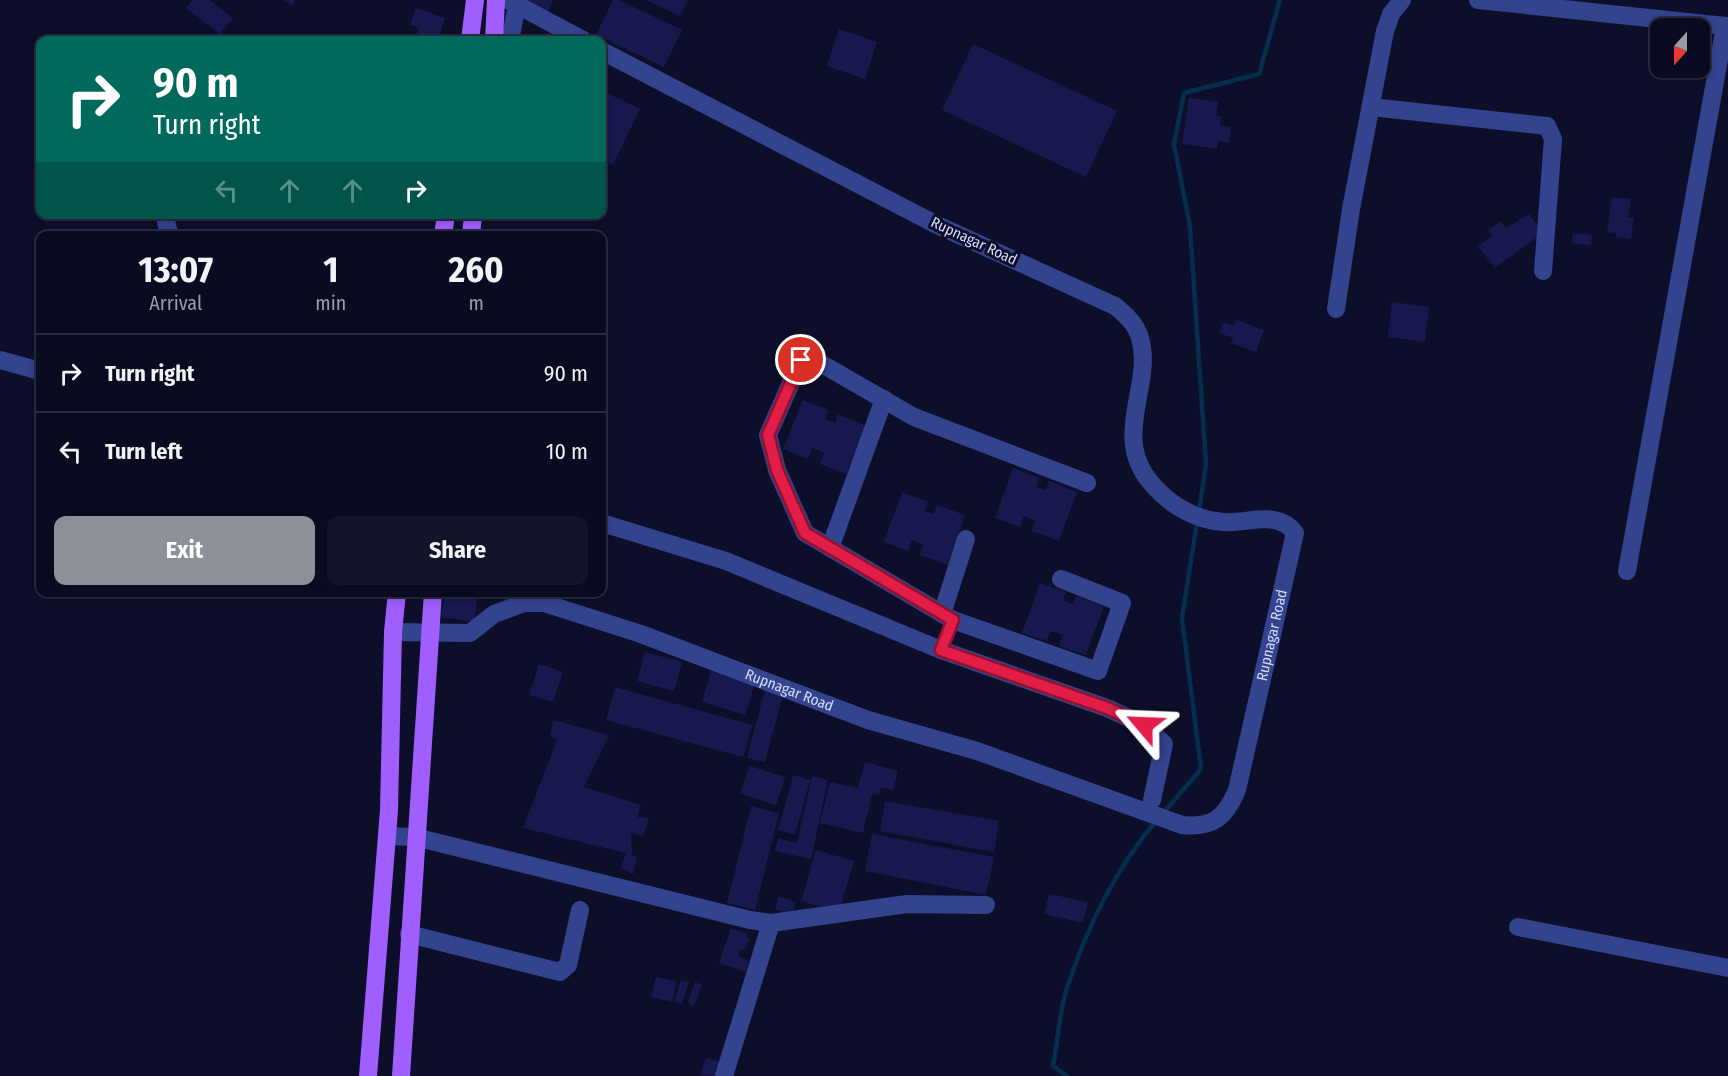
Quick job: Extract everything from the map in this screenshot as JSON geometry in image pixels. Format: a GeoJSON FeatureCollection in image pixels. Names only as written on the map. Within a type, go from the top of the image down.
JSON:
{"type":"FeatureCollection","features":[{"type":"Feature","properties":{"kind":"main road"},"geometry":{"type":"LineString","coordinates":[[470,36],[475,0]]}},
{"type":"Feature","properties":{"kind":"main road"},"geometry":{"type":"LineString","coordinates":[[495,36],[496,0]]}},
{"type":"Feature","properties":{"kind":"main road"},"geometry":{"type":"LineString","coordinates":[[368,1076],[387,836],[393,632],[396,597]]}},
{"type":"Feature","properties":{"kind":"main road"},"geometry":{"type":"LineString","coordinates":[[401,1076],[433,597]]}},
{"type":"Feature","properties":{"kind":"street"},"geometry":{"type":"LineString","coordinates":[[1336,309],[1351,209],[1385,31],[1391,14],[1402,0]]}},
{"type":"Feature","properties":{"kind":"street"},"geometry":{"type":"LineString","coordinates":[[1478,0],[1727,26],[1627,571]]}},
{"type":"Feature","properties":{"kind":"street"},"geometry":{"type":"LineString","coordinates":[[510,36],[513,2],[576,36]]}},
{"type":"Feature","properties":{"kind":"street","name":"Rupnagar Road"},"geometry":{"type":"LineString","coordinates":[[393,632],[470,633],[494,614],[524,603],[544,603],[641,634],[868,720],[976,750],[1151,807],[1170,821],[1200,827],[1215,821],[1229,808],[1237,790],[1295,533],[1288,524],[1277,519],[1223,522],[1201,518],[1170,501],[1150,483],[1135,451],[1133,418],[1143,357],[1140,337],[1131,320],[1115,306],[935,224],[606,58]]}},
{"type":"Feature","properties":{"kind":"street"},"geometry":{"type":"LineString","coordinates":[[1371,107],[1547,126],[1554,138],[1543,271]]}},
{"type":"Feature","properties":{"kind":"street"},"geometry":{"type":"LineString","coordinates":[[1061,579],[1122,603],[1098,672],[947,617],[805,533],[777,470],[768,435],[801,360],[808,356],[914,417],[1087,483]]}},
{"type":"Feature","properties":{"kind":"street"},"geometry":{"type":"LineString","coordinates":[[0,360],[36,370]]}},
{"type":"Feature","properties":{"kind":"street"},"geometry":{"type":"LineString","coordinates":[[830,548],[884,399]]}},
{"type":"Feature","properties":{"kind":"street"},"geometry":{"type":"LineString","coordinates":[[606,524],[726,561],[941,650],[1107,708],[1144,725],[1164,744],[1151,807]]}},
{"type":"Feature","properties":{"kind":"street"},"geometry":{"type":"LineString","coordinates":[[941,650],[966,539]]}},
{"type":"Feature","properties":{"kind":"street"},"geometry":{"type":"LineString","coordinates":[[387,836],[415,837],[750,920],[771,922],[907,904],[986,905]]}},
{"type":"Feature","properties":{"kind":"street"},"geometry":{"type":"LineString","coordinates":[[409,934],[560,972],[568,965],[580,910]]}},
{"type":"Feature","properties":{"kind":"street"},"geometry":{"type":"LineString","coordinates":[[724,1076],[771,922]]}},
{"type":"Feature","properties":{"kind":"street"},"geometry":{"type":"LineString","coordinates":[[1518,927],[1728,968]]}},
{"type":"Feature","properties":{"kind":"building"},"geometry":{"type":"Polygon","coordinates":[[[192,0],[209,0],[233,18],[220,34],[186,8],[192,0]]]}},
{"type":"Feature","properties":{"kind":"building"},"geometry":{"type":"Polygon","coordinates":[[[282,0],[295,0],[293,5],[282,0]]]}},
{"type":"Feature","properties":{"kind":"building"},"geometry":{"type":"Polygon","coordinates":[[[517,0],[553,0],[548,13],[517,0]]]}},
{"type":"Feature","properties":{"kind":"building"},"geometry":{"type":"Polygon","coordinates":[[[613,0],[619,0],[682,30],[664,67],[606,40],[606,36],[596,35],[613,0]]]}},
{"type":"Feature","properties":{"kind":"building"},"geometry":{"type":"Polygon","coordinates":[[[646,0],[688,0],[680,16],[646,0]]]}},
{"type":"Feature","properties":{"kind":"building"},"geometry":{"type":"Polygon","coordinates":[[[416,8],[445,18],[439,36],[416,36],[419,28],[410,25],[416,8]]]}},
{"type":"Feature","properties":{"kind":"building"},"geometry":{"type":"Polygon","coordinates":[[[839,29],[877,42],[865,79],[827,66],[839,29]]]}},
{"type":"Feature","properties":{"kind":"building"},"geometry":{"type":"Polygon","coordinates":[[[973,44],[1117,111],[1086,177],[942,110],[973,44]]]}},
{"type":"Feature","properties":{"kind":"building"},"geometry":{"type":"Polygon","coordinates":[[[606,92],[640,109],[613,165],[606,162],[606,92]]]}},
{"type":"Feature","properties":{"kind":"building"},"geometry":{"type":"Polygon","coordinates":[[[1189,98],[1218,102],[1216,115],[1221,116],[1220,126],[1231,127],[1229,143],[1218,141],[1217,149],[1182,144],[1189,98]]]}},
{"type":"Feature","properties":{"kind":"building"},"geometry":{"type":"Polygon","coordinates":[[[1612,197],[1631,199],[1628,217],[1634,218],[1631,239],[1616,237],[1616,233],[1607,232],[1612,197]]]}},
{"type":"Feature","properties":{"kind":"building"},"geometry":{"type":"Polygon","coordinates":[[[1529,214],[1543,233],[1495,268],[1478,246],[1492,236],[1488,230],[1501,221],[1506,228],[1529,214]]]}},
{"type":"Feature","properties":{"kind":"building"},"geometry":{"type":"Polygon","coordinates":[[[1573,233],[1592,235],[1591,245],[1572,243],[1573,233]]]}},
{"type":"Feature","properties":{"kind":"building"},"geometry":{"type":"Polygon","coordinates":[[[1392,302],[1429,307],[1425,342],[1388,337],[1392,302]]]}},
{"type":"Feature","properties":{"kind":"building"},"geometry":{"type":"Polygon","coordinates":[[[1236,320],[1264,330],[1256,352],[1231,343],[1233,338],[1219,333],[1223,322],[1234,326],[1236,320]]]}},
{"type":"Feature","properties":{"kind":"building"},"geometry":{"type":"Polygon","coordinates":[[[803,400],[829,410],[825,419],[835,423],[838,414],[866,426],[846,474],[820,464],[824,453],[812,448],[808,459],[783,449],[803,400]]]}},
{"type":"Feature","properties":{"kind":"building"},"geometry":{"type":"Polygon","coordinates":[[[1013,468],[1039,478],[1036,487],[1046,490],[1049,481],[1077,492],[1059,541],[1032,531],[1036,521],[1024,516],[1020,527],[995,518],[1013,468]]]}},
{"type":"Feature","properties":{"kind":"building"},"geometry":{"type":"Polygon","coordinates":[[[902,492],[928,502],[924,511],[934,514],[937,505],[965,515],[948,565],[920,555],[924,545],[912,540],[908,551],[884,542],[902,492]]]}},
{"type":"Feature","properties":{"kind":"building"},"geometry":{"type":"Polygon","coordinates":[[[1040,583],[1066,592],[1063,601],[1073,604],[1076,596],[1104,606],[1086,655],[1059,646],[1063,635],[1051,631],[1047,641],[1022,633],[1040,583]]]}},
{"type":"Feature","properties":{"kind":"building"},"geometry":{"type":"Polygon","coordinates":[[[443,597],[477,597],[474,622],[441,617],[443,597]]]}},
{"type":"Feature","properties":{"kind":"building"},"geometry":{"type":"Polygon","coordinates":[[[645,652],[682,662],[674,691],[637,681],[645,652]]]}},
{"type":"Feature","properties":{"kind":"building"},"geometry":{"type":"Polygon","coordinates":[[[539,664],[563,672],[553,702],[529,695],[539,664]]]}},
{"type":"Feature","properties":{"kind":"building"},"geometry":{"type":"Polygon","coordinates":[[[711,670],[755,683],[745,715],[702,702],[711,670]]]}},
{"type":"Feature","properties":{"kind":"building"},"geometry":{"type":"Polygon","coordinates":[[[615,687],[752,725],[743,757],[606,720],[615,687]]]}},
{"type":"Feature","properties":{"kind":"building"},"geometry":{"type":"Polygon","coordinates":[[[765,690],[783,695],[765,762],[747,758],[765,690]]]}},
{"type":"Feature","properties":{"kind":"building"},"geometry":{"type":"Polygon","coordinates":[[[553,720],[609,735],[584,787],[641,805],[637,817],[649,818],[643,836],[631,833],[632,855],[637,857],[633,874],[621,868],[626,853],[523,828],[557,740],[550,736],[553,720]]]}},
{"type":"Feature","properties":{"kind":"building"},"geometry":{"type":"Polygon","coordinates":[[[865,762],[898,771],[893,790],[881,787],[879,795],[872,794],[863,833],[820,823],[830,782],[858,788],[865,762]]]}},
{"type":"Feature","properties":{"kind":"building"},"geometry":{"type":"Polygon","coordinates":[[[749,766],[785,777],[776,805],[740,794],[749,766]]]}},
{"type":"Feature","properties":{"kind":"building"},"geometry":{"type":"Polygon","coordinates":[[[793,775],[810,780],[795,835],[778,830],[793,775]]]}},
{"type":"Feature","properties":{"kind":"building"},"geometry":{"type":"Polygon","coordinates":[[[812,776],[828,780],[811,859],[775,851],[778,838],[797,843],[812,776]]]}},
{"type":"Feature","properties":{"kind":"building"},"geometry":{"type":"Polygon","coordinates":[[[885,801],[999,821],[994,852],[880,831],[885,801]]]}},
{"type":"Feature","properties":{"kind":"building"},"geometry":{"type":"Polygon","coordinates":[[[751,806],[779,813],[755,910],[727,903],[751,806]]]}},
{"type":"Feature","properties":{"kind":"building"},"geometry":{"type":"Polygon","coordinates":[[[872,834],[994,857],[986,895],[865,871],[872,834]]]}},
{"type":"Feature","properties":{"kind":"building"},"geometry":{"type":"Polygon","coordinates":[[[816,850],[854,861],[839,912],[801,901],[816,850]]]}},
{"type":"Feature","properties":{"kind":"building"},"geometry":{"type":"Polygon","coordinates":[[[1049,894],[1088,902],[1083,923],[1044,914],[1049,894]]]}},
{"type":"Feature","properties":{"kind":"building"},"geometry":{"type":"Polygon","coordinates":[[[779,896],[796,902],[791,915],[775,909],[779,896]]]}},
{"type":"Feature","properties":{"kind":"building"},"geometry":{"type":"Polygon","coordinates":[[[731,928],[747,934],[746,937],[750,938],[745,950],[740,949],[738,956],[749,960],[746,972],[719,963],[731,928]]]}},
{"type":"Feature","properties":{"kind":"building"},"geometry":{"type":"Polygon","coordinates":[[[656,977],[676,981],[672,1002],[651,997],[656,977]]]}},
{"type":"Feature","properties":{"kind":"building"},"geometry":{"type":"Polygon","coordinates":[[[681,980],[689,982],[682,1004],[674,1002],[681,980]]]}},
{"type":"Feature","properties":{"kind":"building"},"geometry":{"type":"Polygon","coordinates":[[[695,982],[702,985],[694,1006],[688,1003],[695,982]]]}},
{"type":"Feature","properties":{"kind":"building"},"geometry":{"type":"Polygon","coordinates":[[[706,1058],[720,1062],[716,1076],[700,1075],[706,1058]]]}},
{"type":"Feature","properties":{"kind":"waterway"},"geometry":{"type":"LineString","coordinates":[[1199,511],[1206,465],[1190,227],[1174,144],[1184,93],[1259,74],[1280,0]]}},
{"type":"Feature","properties":{"kind":"waterway"},"geometry":{"type":"LineString","coordinates":[[1164,812],[1201,769],[1182,618],[1197,522]]}},
{"type":"Feature","properties":{"kind":"waterway"},"geometry":{"type":"LineString","coordinates":[[1067,1076],[1053,1066],[1067,988],[1083,944],[1115,879],[1141,839],[1156,821]]}},
{"type":"Feature","properties":{"kind":"route"},"geometry":{"type":"LineString","coordinates":[[801,360],[768,435],[770,449],[790,506],[805,533],[953,620],[941,650],[1107,708],[1144,725]]}}]}
